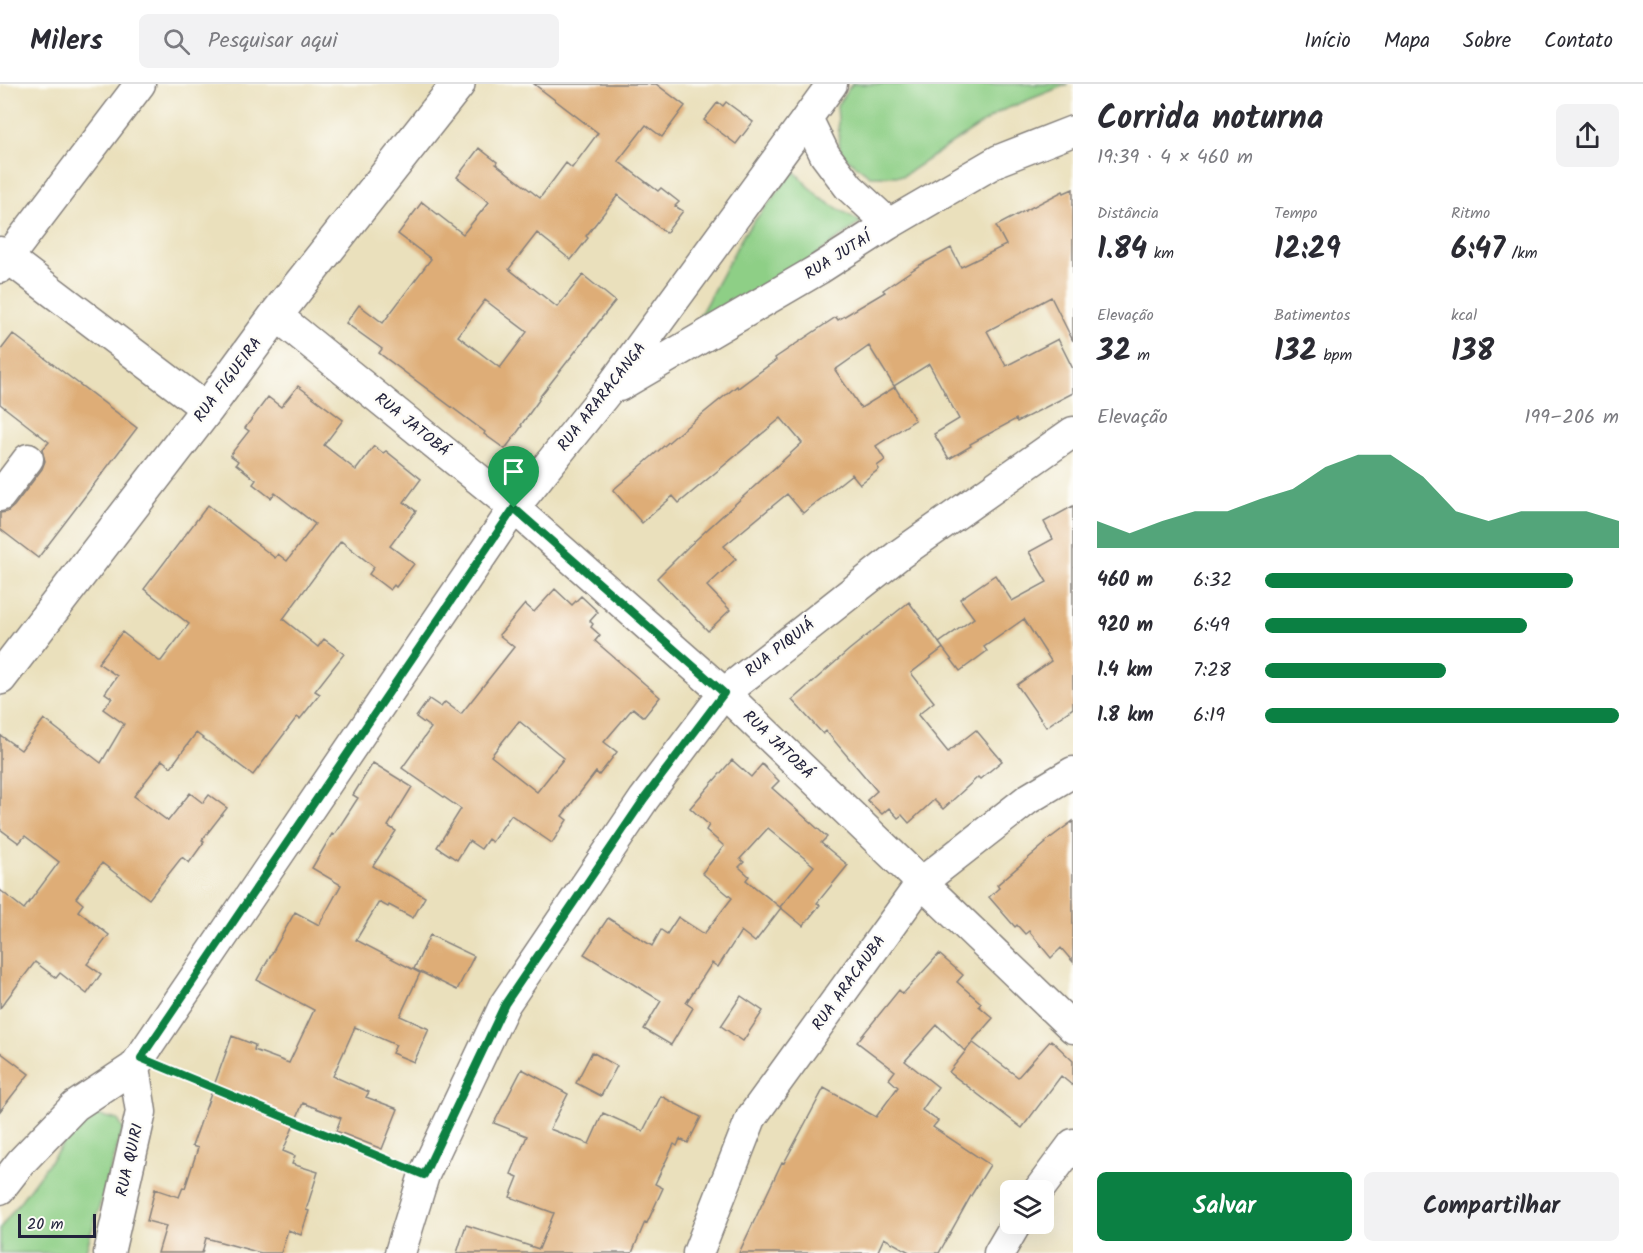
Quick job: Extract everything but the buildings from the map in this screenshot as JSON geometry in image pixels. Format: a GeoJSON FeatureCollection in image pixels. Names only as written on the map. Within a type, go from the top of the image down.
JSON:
{"type":"FeatureCollection","features":[{"type":"Feature","properties":{"kind":"street"},"geometry":{"type":"LineString","coordinates":[[140,84],[3,259],[207,410]]}},
{"type":"Feature","properties":{"kind":"street","name":"RUA FIGUEIRA"},"geometry":{"type":"LineString","coordinates":[[0,678],[207,410],[276,315],[458,84]]}},
{"type":"Feature","properties":{"kind":"street","name":"RUA ARARACANGA"},"geometry":{"type":"LineString","coordinates":[[0,1189],[21,1162],[75,1107],[137,1062],[514,508],[607,392],[832,84]]}},
{"type":"Feature","properties":{"kind":"street"},"geometry":{"type":"LineString","coordinates":[[807,118],[825,155],[849,187],[889,224]]}},
{"type":"Feature","properties":{"kind":"street","name":"RUA JUTAÍ"},"geometry":{"type":"LineString","coordinates":[[607,392],[819,269],[889,224],[999,160],[1073,130]]}},
{"type":"Feature","properties":{"kind":"street","name":"RUA JATOBÁ"},"geometry":{"type":"LineString","coordinates":[[276,315],[514,508],[724,693],[1073,1028]]}},
{"type":"Feature","properties":{"kind":"street","name":"RUA PIQUIÁ"},"geometry":{"type":"LineString","coordinates":[[400,1253],[424,1175],[505,1004],[644,799],[724,693],[900,554],[1073,432]]}},
{"type":"Feature","properties":{"kind":"street","name":"RUA ARACAUBA"},"geometry":{"type":"LineString","coordinates":[[698,1253],[751,1118],[922,882],[1028,799],[1073,772]]}},
{"type":"Feature","properties":{"kind":"street","name":"RUA QUIRI"},"geometry":{"type":"LineString","coordinates":[[109,1253],[141,1112],[137,1062]]}},
{"type":"Feature","properties":{"kind":"street"},"geometry":{"type":"LineString","coordinates":[[1046,1180],[1073,1144]]}},
{"type":"Feature","properties":{"kind":"street"},"geometry":{"type":"LineString","coordinates":[[999,1253],[1010,1234]]}},
{"type":"Feature","properties":{"kind":"path"},"geometry":{"type":"LineString","coordinates":[[137,1062],[424,1175]]}},
{"type":"Feature","properties":{"kind":"green space"},"geometry":{"type":"Polygon","coordinates":[[[852,84],[1068,84],[1001,111],[903,176],[870,176],[840,153],[837,105],[852,84]]]}},
{"type":"Feature","properties":{"kind":"green space"},"geometry":{"type":"Polygon","coordinates":[[[794,171],[820,198],[861,222],[794,271],[695,324],[744,234],[794,171]]]}},
{"type":"Feature","properties":{"kind":"green space"},"geometry":{"type":"Polygon","coordinates":[[[97,1115],[118,1120],[123,1129],[85,1253],[0,1253],[0,1228],[69,1136],[86,1119],[97,1115]]]}},
{"type":"Feature","properties":{"kind":"route"},"geometry":{"type":"LineString","coordinates":[[514,508],[724,693],[644,799],[505,1004],[424,1175],[141,1058],[514,508]]}}]}
